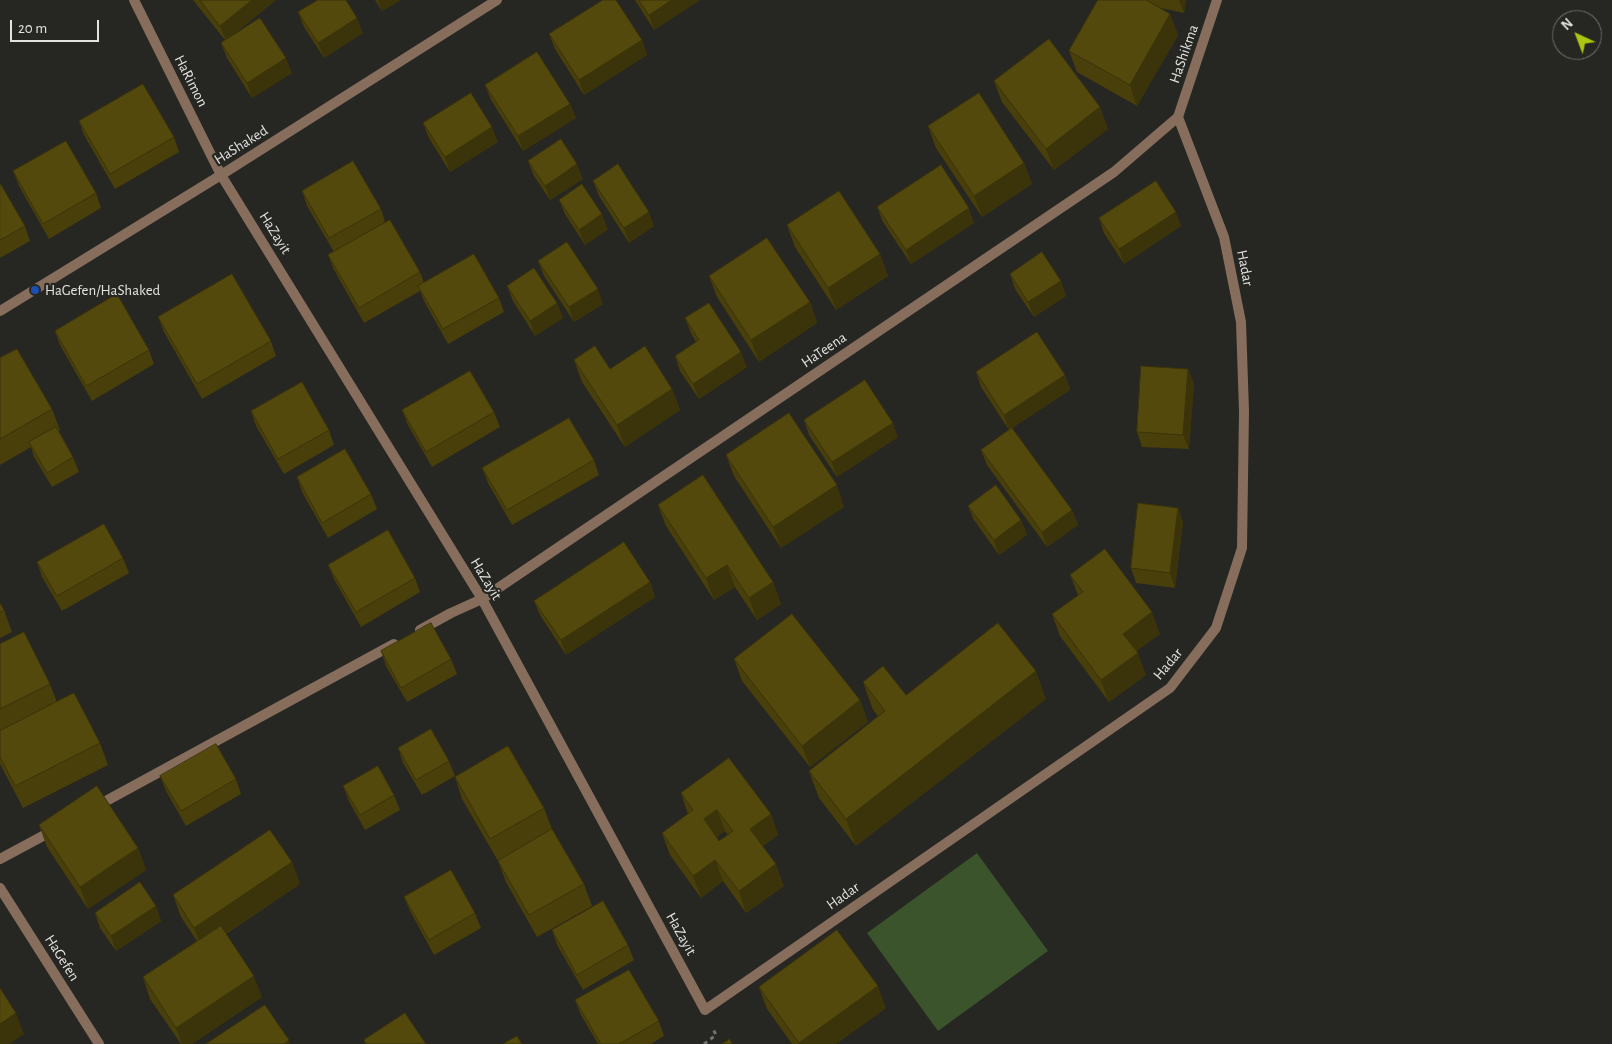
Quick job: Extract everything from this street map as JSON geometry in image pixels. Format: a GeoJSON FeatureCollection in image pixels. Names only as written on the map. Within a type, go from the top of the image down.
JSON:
{"type":"FeatureCollection","features":[{"type":"Feature","properties":{"kind":"street","name":"HaRimon"},"geometry":{"type":"LineString","coordinates":[[134,0],[221,175]]}},
{"type":"Feature","properties":{"kind":"street","name":"HaShaked"},"geometry":{"type":"LineString","coordinates":[[0,311],[221,175],[497,0]]}},
{"type":"Feature","properties":{"kind":"street","name":"HaShikma"},"geometry":{"type":"LineString","coordinates":[[1178,117],[1217,0]]}},
{"type":"Feature","properties":{"kind":"street","name":"HaTeena"},"geometry":{"type":"LineString","coordinates":[[87,812],[451,613],[482,599],[1114,172],[1178,117]]}},
{"type":"Feature","properties":{"kind":"street","name":"Hadar"},"geometry":{"type":"LineString","coordinates":[[705,1010],[1170,688],[1216,628],[1242,548],[1244,411],[1241,322],[1224,237],[1178,117]]}},
{"type":"Feature","properties":{"kind":"street","name":"HaZayit"},"geometry":{"type":"LineString","coordinates":[[221,175],[482,599],[705,1010]]}},
{"type":"Feature","properties":{"kind":"street"},"geometry":{"type":"LineString","coordinates":[[0,859],[61,826]]}},
{"type":"Feature","properties":{"kind":"street","name":"HaGefen"},"geometry":{"type":"LineString","coordinates":[[0,888],[100,1044]]}},
{"type":"Feature","properties":{"kind":"green space"},"geometry":{"type":"Polygon","coordinates":[[[977,853],[1048,951],[938,1031],[867,933],[977,853]]]}},
{"type":"Feature","properties":{"kind":"building"},"geometry":{"type":"Polygon","coordinates":[[[200,0],[252,0],[220,26],[200,0]]]}},
{"type":"Feature","properties":{"kind":"building"},"geometry":{"type":"Polygon","coordinates":[[[318,0],[346,0],[357,18],[318,43],[298,12],[318,0]]]}},
{"type":"Feature","properties":{"kind":"building"},"geometry":{"type":"Polygon","coordinates":[[[603,0],[616,0],[642,40],[579,80],[549,34],[603,0]]]}},
{"type":"Feature","properties":{"kind":"building"},"geometry":{"type":"Polygon","coordinates":[[[639,0],[672,0],[649,15],[639,0]]]}},
{"type":"Feature","properties":{"kind":"building"},"geometry":{"type":"Polygon","coordinates":[[[1098,0],[1146,0],[1170,14],[1130,85],[1069,51],[1098,0]]]}},
{"type":"Feature","properties":{"kind":"building"},"geometry":{"type":"Polygon","coordinates":[[[260,18],[286,58],[247,83],[221,43],[260,18]]]}},
{"type":"Feature","properties":{"kind":"building"},"geometry":{"type":"Polygon","coordinates":[[[1049,39],[1100,107],[1046,149],[994,81],[1049,39]]]}},
{"type":"Feature","properties":{"kind":"building"},"geometry":{"type":"Polygon","coordinates":[[[537,52],[570,104],[518,136],[485,85],[537,52]]]}},
{"type":"Feature","properties":{"kind":"building"},"geometry":{"type":"Polygon","coordinates":[[[143,84],[174,137],[110,174],[79,121],[143,84]]]}},
{"type":"Feature","properties":{"kind":"building"},"geometry":{"type":"Polygon","coordinates":[[[471,93],[492,127],[445,157],[423,123],[471,93]]]}},
{"type":"Feature","properties":{"kind":"building"},"geometry":{"type":"Polygon","coordinates":[[[979,93],[1024,163],[974,196],[928,126],[979,93]]]}},
{"type":"Feature","properties":{"kind":"building"},"geometry":{"type":"Polygon","coordinates":[[[561,139],[577,164],[545,186],[528,161],[561,139]]]}},
{"type":"Feature","properties":{"kind":"building"},"geometry":{"type":"Polygon","coordinates":[[[66,141],[96,193],[43,224],[13,171],[66,141]]]}},
{"type":"Feature","properties":{"kind":"building"},"geometry":{"type":"Polygon","coordinates":[[[353,161],[381,209],[329,238],[302,191],[353,161]]]}},
{"type":"Feature","properties":{"kind":"building"},"geometry":{"type":"Polygon","coordinates":[[[618,164],[649,212],[624,228],[593,181],[618,164]]]}},
{"type":"Feature","properties":{"kind":"building"},"geometry":{"type":"Polygon","coordinates":[[[941,165],[969,208],[906,250],[877,207],[941,165]]]}},
{"type":"Feature","properties":{"kind":"building"},"geometry":{"type":"Polygon","coordinates":[[[1156,181],[1176,212],[1119,249],[1099,218],[1156,181]]]}},
{"type":"Feature","properties":{"kind":"building"},"geometry":{"type":"Polygon","coordinates":[[[0,183],[25,226],[0,240],[0,183]]]}},
{"type":"Feature","properties":{"kind":"building"},"geometry":{"type":"Polygon","coordinates":[[[582,184],[602,214],[579,230],[559,200],[582,184]]]}},
{"type":"Feature","properties":{"kind":"building"},"geometry":{"type":"Polygon","coordinates":[[[839,191],[880,254],[828,288],[787,225],[839,191]]]}},
{"type":"Feature","properties":{"kind":"building"},"geometry":{"type":"Polygon","coordinates":[[[390,220],[420,272],[359,308],[328,255],[390,220]]]}},
{"type":"Feature","properties":{"kind":"building"},"geometry":{"type":"Polygon","coordinates":[[[767,238],[810,302],[751,340],[709,276],[767,238]]]}},
{"type":"Feature","properties":{"kind":"building"},"geometry":{"type":"Polygon","coordinates":[[[567,242],[598,289],[569,307],[538,261],[567,242]]]}},
{"type":"Feature","properties":{"kind":"building"},"geometry":{"type":"Polygon","coordinates":[[[1042,252],[1061,281],[1028,302],[1010,274],[1042,252]]]}},
{"type":"Feature","properties":{"kind":"building"},"geometry":{"type":"Polygon","coordinates":[[[474,254],[499,298],[443,329],[418,286],[474,254]]]}},
{"type":"Feature","properties":{"kind":"building"},"geometry":{"type":"Polygon","coordinates":[[[534,268],[557,303],[530,321],[507,286],[534,268]]]}},
{"type":"Feature","properties":{"kind":"building"},"geometry":{"type":"Polygon","coordinates":[[[232,274],[271,341],[197,384],[158,317],[232,274]]]}},
{"type":"Feature","properties":{"kind":"building"},"geometry":{"type":"Polygon","coordinates":[[[117,294],[149,350],[86,386],[55,331],[117,294]]]}},
{"type":"Feature","properties":{"kind":"building"},"geometry":{"type":"Polygon","coordinates":[[[709,303],[741,352],[693,384],[675,356],[699,340],[685,318],[709,303]]]}},
{"type":"Feature","properties":{"kind":"building"},"geometry":{"type":"Polygon","coordinates":[[[1037,332],[1065,375],[1004,415],[976,372],[1037,332]]]}},
{"type":"Feature","properties":{"kind":"building"},"geometry":{"type":"Polygon","coordinates":[[[595,346],[610,369],[645,346],[672,389],[617,425],[574,360],[595,346]]]}},
{"type":"Feature","properties":{"kind":"building"},"geometry":{"type":"Polygon","coordinates":[[[17,349],[52,409],[0,439],[0,358],[17,349]]]}},
{"type":"Feature","properties":{"kind":"building"},"geometry":{"type":"Polygon","coordinates":[[[1141,366],[1188,369],[1183,435],[1137,432],[1141,366]]]}},
{"type":"Feature","properties":{"kind":"building"},"geometry":{"type":"Polygon","coordinates":[[[470,371],[494,412],[426,452],[402,410],[470,371]]]}},
{"type":"Feature","properties":{"kind":"building"},"geometry":{"type":"Polygon","coordinates":[[[865,380],[893,423],[832,462],[804,420],[865,380]]]}},
{"type":"Feature","properties":{"kind":"building"},"geometry":{"type":"Polygon","coordinates":[[[302,382],[329,430],[278,459],[251,411],[302,382]]]}},
{"type":"Feature","properties":{"kind":"building"},"geometry":{"type":"Polygon","coordinates":[[[789,413],[837,485],[773,527],[726,455],[789,413]]]}},
{"type":"Feature","properties":{"kind":"building"},"geometry":{"type":"Polygon","coordinates":[[[569,418],[594,460],[507,510],[482,468],[569,418]]]}},
{"type":"Feature","properties":{"kind":"building"},"geometry":{"type":"Polygon","coordinates":[[[56,427],[73,457],[47,473],[29,442],[56,427]]]}},
{"type":"Feature","properties":{"kind":"building"},"geometry":{"type":"Polygon","coordinates":[[[1012,428],[1072,510],[1042,532],[981,450],[1012,428]]]}},
{"type":"Feature","properties":{"kind":"building"},"geometry":{"type":"Polygon","coordinates":[[[345,449],[371,494],[322,523],[297,477],[345,449]]]}},
{"type":"Feature","properties":{"kind":"building"},"geometry":{"type":"Polygon","coordinates":[[[703,475],[773,582],[749,598],[727,565],[706,578],[658,505],[703,475]]]}},
{"type":"Feature","properties":{"kind":"building"},"geometry":{"type":"Polygon","coordinates":[[[996,485],[1021,520],[994,540],[968,506],[996,485]]]}},
{"type":"Feature","properties":{"kind":"building"},"geometry":{"type":"Polygon","coordinates":[[[1138,503],[1178,508],[1170,573],[1131,568],[1138,503]]]}},
{"type":"Feature","properties":{"kind":"building"},"geometry":{"type":"Polygon","coordinates":[[[104,524],[123,558],[57,596],[37,562],[104,524]]]}},
{"type":"Feature","properties":{"kind":"building"},"geometry":{"type":"Polygon","coordinates":[[[388,530],[415,578],[356,612],[328,565],[388,530]]]}},
{"type":"Feature","properties":{"kind":"building"},"geometry":{"type":"Polygon","coordinates":[[[624,542],[650,582],[561,640],[534,601],[624,542]]]}},
{"type":"Feature","properties":{"kind":"building"},"geometry":{"type":"Polygon","coordinates":[[[1105,549],[1152,612],[1123,634],[1138,653],[1101,680],[1052,614],[1083,592],[1070,575],[1105,549]]]}},
{"type":"Feature","properties":{"kind":"building"},"geometry":{"type":"Polygon","coordinates":[[[0,603],[4,610],[0,612],[0,603]]]}},
{"type":"Feature","properties":{"kind":"building"},"geometry":{"type":"Polygon","coordinates":[[[792,614],[860,700],[802,746],[734,659],[792,614]]]}},
{"type":"Feature","properties":{"kind":"building"},"geometry":{"type":"Polygon","coordinates":[[[431,623],[451,659],[401,688],[381,651],[431,623]]]}},
{"type":"Feature","properties":{"kind":"building"},"geometry":{"type":"Polygon","coordinates":[[[998,623],[1036,671],[846,819],[809,771],[885,711],[863,682],[883,666],[906,695],[998,623]]]}},
{"type":"Feature","properties":{"kind":"building"},"geometry":{"type":"Polygon","coordinates":[[[24,632],[50,684],[0,709],[0,644],[24,632]]]}},
{"type":"Feature","properties":{"kind":"building"},"geometry":{"type":"Polygon","coordinates":[[[74,693],[100,743],[15,786],[0,757],[0,731],[74,693]]]}},
{"type":"Feature","properties":{"kind":"building"},"geometry":{"type":"Polygon","coordinates":[[[431,729],[449,761],[416,780],[398,748],[431,729]]]}},
{"type":"Feature","properties":{"kind":"building"},"geometry":{"type":"Polygon","coordinates":[[[216,744],[236,779],[181,811],[160,776],[216,744]]]}},
{"type":"Feature","properties":{"kind":"building"},"geometry":{"type":"Polygon","coordinates":[[[508,746],[544,808],[490,839],[455,777],[508,746]]]}},
{"type":"Feature","properties":{"kind":"building"},"geometry":{"type":"Polygon","coordinates":[[[729,758],[771,814],[750,829],[776,864],[739,891],[715,860],[693,876],[662,833],[693,810],[681,793],[729,758]],[[717,810],[704,819],[719,841],[733,831],[717,810]]]}},
{"type":"Feature","properties":{"kind":"building"},"geometry":{"type":"Polygon","coordinates":[[[378,766],[394,795],[360,815],[343,786],[378,766]]]}},
{"type":"Feature","properties":{"kind":"building"},"geometry":{"type":"Polygon","coordinates":[[[97,786],[138,848],[80,887],[39,825],[97,786]]]}},
{"type":"Feature","properties":{"kind":"building"},"geometry":{"type":"Polygon","coordinates":[[[552,829],[584,884],[529,915],[498,861],[552,829]]]}},
{"type":"Feature","properties":{"kind":"building"},"geometry":{"type":"Polygon","coordinates":[[[270,830],[292,862],[194,928],[173,895],[270,830]]]}},
{"type":"Feature","properties":{"kind":"building"},"geometry":{"type":"Polygon","coordinates":[[[451,870],[475,913],[429,940],[404,897],[451,870]]]}},
{"type":"Feature","properties":{"kind":"building"},"geometry":{"type":"Polygon","coordinates":[[[140,882],[156,906],[111,936],[95,913],[140,882]]]}},
{"type":"Feature","properties":{"kind":"building"},"geometry":{"type":"Polygon","coordinates":[[[603,901],[628,945],[577,975],[552,930],[603,901]]]}},
{"type":"Feature","properties":{"kind":"building"},"geometry":{"type":"Polygon","coordinates":[[[221,926],[254,976],[176,1028],[143,977],[221,926]]]}},
{"type":"Feature","properties":{"kind":"building"},"geometry":{"type":"Polygon","coordinates":[[[837,930],[878,986],[799,1043],[759,987],[837,930]]]}},
{"type":"Feature","properties":{"kind":"building"},"geometry":{"type":"Polygon","coordinates":[[[629,970],[659,1021],[619,1044],[601,1044],[575,1000],[629,970]]]}},
{"type":"Feature","properties":{"kind":"building"},"geometry":{"type":"Polygon","coordinates":[[[0,988],[16,1013],[0,1024],[0,988]]]}},
{"type":"Feature","properties":{"kind":"building"},"geometry":{"type":"Polygon","coordinates":[[[265,1005],[289,1040],[284,1044],[206,1044],[265,1005]]]}},
{"type":"Feature","properties":{"kind":"building"},"geometry":{"type":"Polygon","coordinates":[[[405,1013],[426,1044],[366,1044],[364,1040],[405,1013]]]}},
{"type":"Feature","properties":{"kind":"building"},"geometry":{"type":"Polygon","coordinates":[[[517,1036],[522,1044],[503,1044],[517,1036]]]}},
{"type":"Feature","properties":{"kind":"building"},"geometry":{"type":"Polygon","coordinates":[[[730,1039],[732,1044],[722,1044],[730,1039]]]}},
{"type":"Feature","properties":{"kind":"place","name":"HaGefen/HaShaked"},"geometry":{"type":"Point","coordinates":[35,290]}}]}
